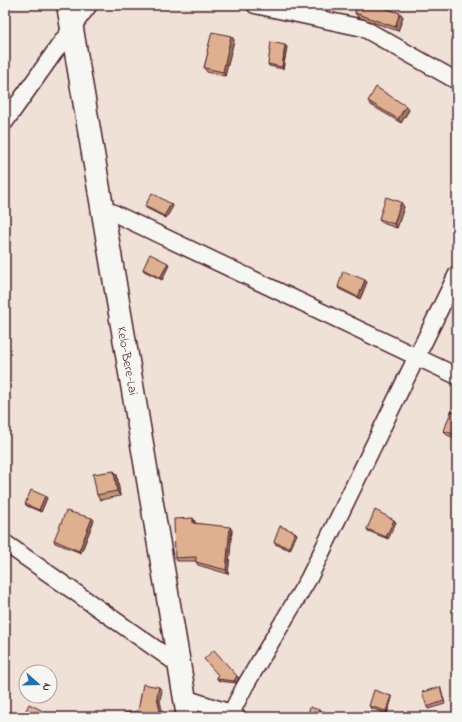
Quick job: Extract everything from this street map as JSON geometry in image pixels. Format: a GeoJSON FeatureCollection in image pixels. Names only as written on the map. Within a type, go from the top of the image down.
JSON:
{"type":"FeatureCollection","features":[{"type":"Feature","properties":{"kind":"main road","name":"Kelo-Bere-Lai"},"geometry":{"type":"LineString","coordinates":[[70,15],[186,708]]}},
{"type":"Feature","properties":{"kind":"street"},"geometry":{"type":"LineString","coordinates":[[5,122],[70,15],[89,5]]}},
{"type":"Feature","properties":{"kind":"street"},"geometry":{"type":"LineString","coordinates":[[255,5],[363,28],[457,81]]}},
{"type":"Feature","properties":{"kind":"street"},"geometry":{"type":"LineString","coordinates":[[101,207],[457,376]]}},
{"type":"Feature","properties":{"kind":"street"},"geometry":{"type":"LineString","coordinates":[[186,708],[234,715],[309,578],[457,274]]}},
{"type":"Feature","properties":{"kind":"street"},"geometry":{"type":"LineString","coordinates":[[5,543],[179,665]]}},
{"type":"Feature","properties":{"kind":"building"},"geometry":{"type":"Polygon","coordinates":[[[357,5],[377,5],[400,13],[395,27],[355,13],[357,5]]]}},
{"type":"Feature","properties":{"kind":"building"},"geometry":{"type":"Polygon","coordinates":[[[212,32],[231,36],[223,72],[204,68],[212,32]]]}},
{"type":"Feature","properties":{"kind":"building"},"geometry":{"type":"Polygon","coordinates":[[[271,42],[285,45],[282,67],[268,64],[271,42]]]}},
{"type":"Feature","properties":{"kind":"building"},"geometry":{"type":"Polygon","coordinates":[[[376,87],[406,106],[398,119],[368,101],[376,87]]]}},
{"type":"Feature","properties":{"kind":"building"},"geometry":{"type":"Polygon","coordinates":[[[152,193],[171,204],[164,216],[145,206],[152,193]]]}},
{"type":"Feature","properties":{"kind":"building"},"geometry":{"type":"Polygon","coordinates":[[[386,197],[401,202],[394,224],[379,219],[386,197]]]}},
{"type":"Feature","properties":{"kind":"building"},"geometry":{"type":"Polygon","coordinates":[[[150,254],[168,263],[160,278],[143,269],[150,254]]]}},
{"type":"Feature","properties":{"kind":"building"},"geometry":{"type":"Polygon","coordinates":[[[343,271],[365,280],[358,297],[338,287],[343,271]]]}},
{"type":"Feature","properties":{"kind":"building"},"geometry":{"type":"Polygon","coordinates":[[[451,411],[457,413],[457,435],[444,431],[451,411]]]}},
{"type":"Feature","properties":{"kind":"building"},"geometry":{"type":"Polygon","coordinates":[[[114,471],[117,491],[97,495],[93,474],[114,471]]]}},
{"type":"Feature","properties":{"kind":"building"},"geometry":{"type":"Polygon","coordinates":[[[31,490],[45,496],[39,510],[25,504],[31,490]]]}},
{"type":"Feature","properties":{"kind":"building"},"geometry":{"type":"Polygon","coordinates":[[[375,510],[394,520],[386,537],[367,529],[375,510]]]}},
{"type":"Feature","properties":{"kind":"building"},"geometry":{"type":"Polygon","coordinates":[[[66,511],[92,518],[79,551],[54,540],[66,511]]]}},
{"type":"Feature","properties":{"kind":"building"},"geometry":{"type":"Polygon","coordinates":[[[193,518],[193,523],[230,527],[226,570],[196,562],[196,557],[175,558],[174,519],[193,518]]]}},
{"type":"Feature","properties":{"kind":"building"},"geometry":{"type":"Polygon","coordinates":[[[280,526],[295,532],[289,548],[274,542],[280,526]]]}},
{"type":"Feature","properties":{"kind":"building"},"geometry":{"type":"Polygon","coordinates":[[[214,650],[237,676],[234,681],[217,679],[218,675],[204,659],[214,650]]]}},
{"type":"Feature","properties":{"kind":"building"},"geometry":{"type":"Polygon","coordinates":[[[143,684],[159,687],[157,696],[161,717],[125,717],[125,713],[138,711],[143,684]]]}},
{"type":"Feature","properties":{"kind":"building"},"geometry":{"type":"Polygon","coordinates":[[[440,687],[444,701],[427,707],[422,692],[440,687]]]}},
{"type":"Feature","properties":{"kind":"building"},"geometry":{"type":"Polygon","coordinates":[[[374,690],[391,696],[386,711],[369,706],[374,690]]]}},
{"type":"Feature","properties":{"kind":"building"},"geometry":{"type":"Polygon","coordinates":[[[29,704],[45,712],[43,717],[23,717],[29,704]]]}},
{"type":"Feature","properties":{"kind":"building"},"geometry":{"type":"Polygon","coordinates":[[[310,707],[331,714],[331,717],[307,717],[310,707]]]}}]}
